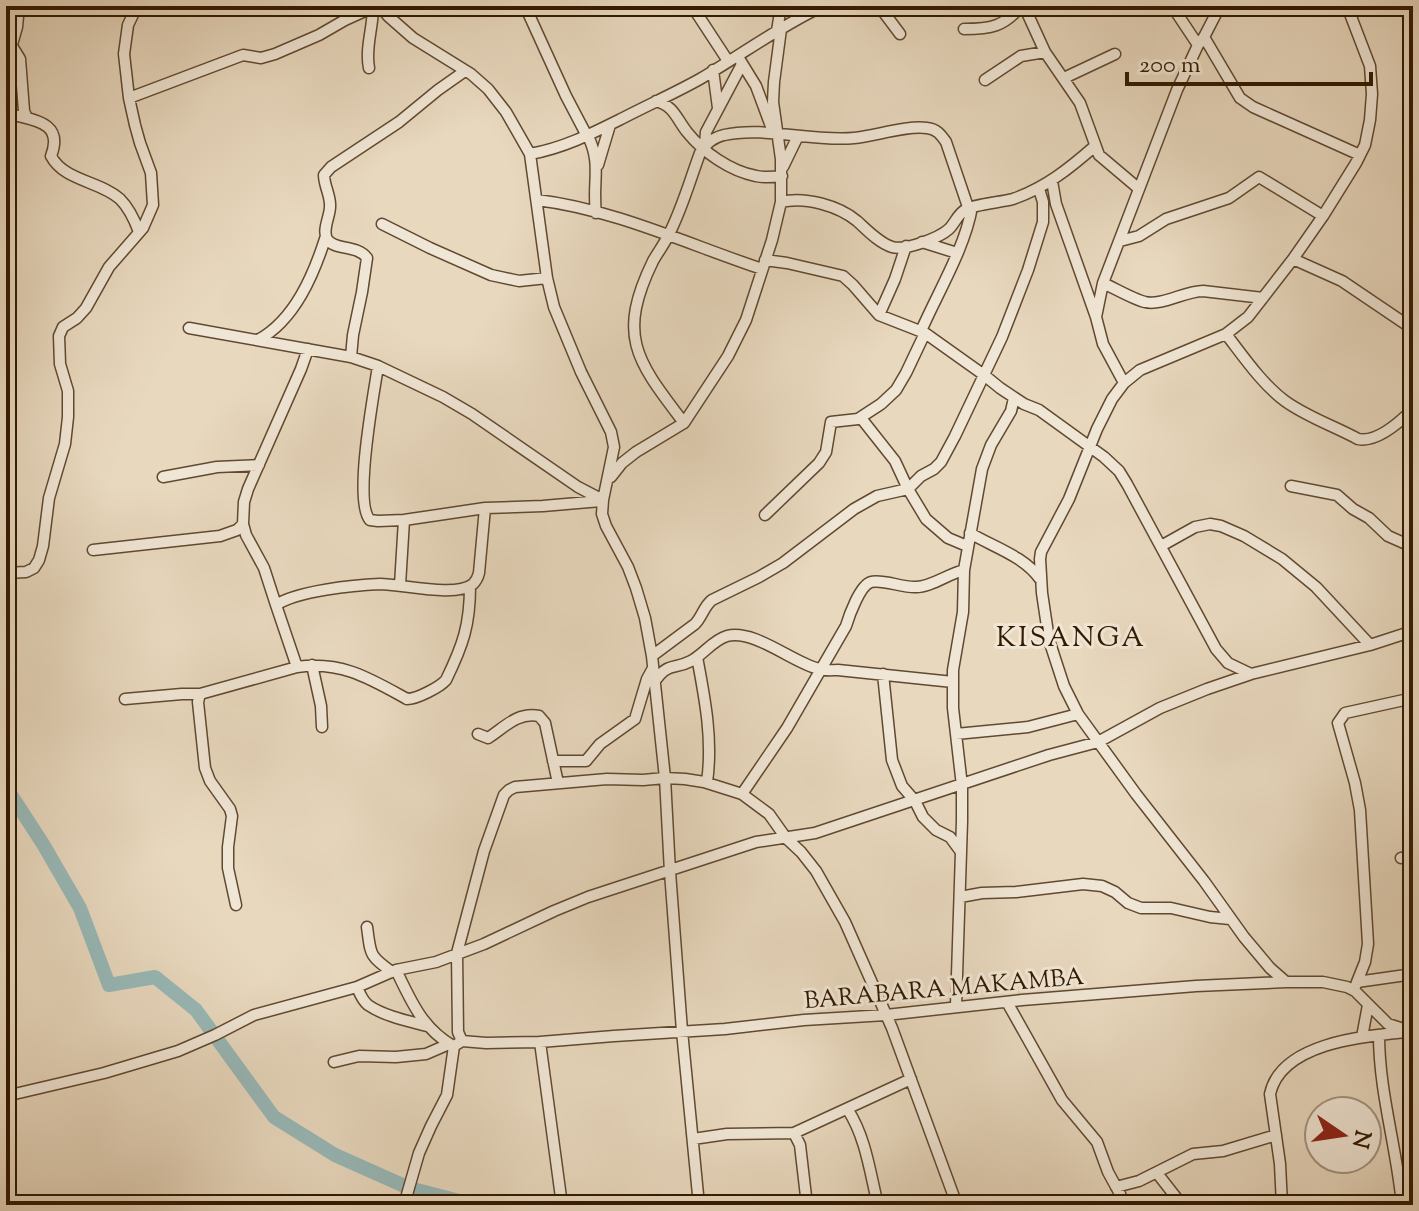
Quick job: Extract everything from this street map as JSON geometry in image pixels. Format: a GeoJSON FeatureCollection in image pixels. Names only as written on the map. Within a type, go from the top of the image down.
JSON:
{"type":"FeatureCollection","features":[{"type":"Feature","properties":{"kind":"street"},"geometry":{"type":"LineString","coordinates":[[6,65],[17,27],[19,6]]}},
{"type":"Feature","properties":{"kind":"street"},"geometry":{"type":"LineString","coordinates":[[6,573],[26,572],[34,568],[43,546],[49,498],[68,429],[68,391],[60,364],[59,336],[63,327],[86,308],[109,267],[143,228],[153,205],[151,173],[129,98],[124,54],[128,25],[137,6]]}},
{"type":"Feature","properties":{"kind":"street"},"geometry":{"type":"LineString","coordinates":[[129,98],[243,55],[261,58],[275,54],[376,6]]}},
{"type":"Feature","properties":{"kind":"street"},"geometry":{"type":"LineString","coordinates":[[369,68],[367,54],[376,6]]}},
{"type":"Feature","properties":{"kind":"street"},"geometry":{"type":"LineString","coordinates":[[376,6],[413,38],[482,83],[496,99],[530,154],[547,278],[561,326],[611,432],[614,447],[602,514],[636,588],[652,656],[665,778],[682,1031],[699,1205]]}},
{"type":"Feature","properties":{"kind":"street"},"geometry":{"type":"LineString","coordinates":[[525,6],[596,153],[596,213]]}},
{"type":"Feature","properties":{"kind":"street"},"geometry":{"type":"LineString","coordinates":[[692,6],[756,86],[776,135]]}},
{"type":"Feature","properties":{"kind":"street"},"geometry":{"type":"LineString","coordinates":[[609,479],[636,452],[684,423],[723,364],[746,320],[781,202],[782,174],[773,102],[781,6]]}},
{"type":"Feature","properties":{"kind":"street"},"geometry":{"type":"LineString","coordinates":[[530,154],[551,150],[610,125],[735,60],[779,30],[823,6]]}},
{"type":"Feature","properties":{"kind":"street"},"geometry":{"type":"LineString","coordinates":[[879,6],[900,34]]}},
{"type":"Feature","properties":{"kind":"street"},"geometry":{"type":"LineString","coordinates":[[964,29],[993,27],[1022,6],[1045,52],[1080,103],[1095,146],[1106,162],[1138,188]]}},
{"type":"Feature","properties":{"kind":"street"},"geometry":{"type":"LineString","coordinates":[[1100,6],[1107,9],[1118,6]]}},
{"type":"Feature","properties":{"kind":"street"},"geometry":{"type":"LineString","coordinates":[[1172,6],[1201,41],[1240,98],[1253,107],[1360,155]]}},
{"type":"Feature","properties":{"kind":"street"},"geometry":{"type":"LineString","coordinates":[[1096,317],[1103,283],[1177,90],[1220,6]]}},
{"type":"Feature","properties":{"kind":"street"},"geometry":{"type":"LineString","coordinates":[[1286,982],[1230,919],[1078,714],[1064,686],[1049,640],[1041,581],[1041,552],[1069,499],[1112,399],[1124,383],[1140,370],[1226,334],[1248,317],[1323,216],[1360,155],[1370,120],[1370,66],[1347,6]]}},
{"type":"Feature","properties":{"kind":"street"},"geometry":{"type":"LineString","coordinates":[[12,46],[20,59],[27,118]]}},
{"type":"Feature","properties":{"kind":"street"},"geometry":{"type":"LineString","coordinates":[[985,80],[1021,56],[1045,52]]}},
{"type":"Feature","properties":{"kind":"street"},"geometry":{"type":"LineString","coordinates":[[1064,78],[1115,54]]}},
{"type":"Feature","properties":{"kind":"street"},"geometry":{"type":"LineString","coordinates":[[684,423],[643,363],[636,347],[633,325],[637,301],[646,277],[669,235],[735,60]]}},
{"type":"Feature","properties":{"kind":"street"},"geometry":{"type":"LineString","coordinates":[[713,70],[718,109]]}},
{"type":"Feature","properties":{"kind":"street"},"geometry":{"type":"LineString","coordinates":[[258,340],[272,331],[299,297],[314,271],[326,236],[330,205],[324,178],[326,171],[399,122],[465,71]]}},
{"type":"Feature","properties":{"kind":"street"},"geometry":{"type":"LineString","coordinates":[[656,101],[672,108],[676,119],[692,138],[737,170],[758,177],[782,174]]}},
{"type":"Feature","properties":{"kind":"street"},"geometry":{"type":"LineString","coordinates":[[6,113],[48,126],[54,137],[51,156],[55,164],[120,200],[139,232]]}},
{"type":"Feature","properties":{"kind":"street"},"geometry":{"type":"LineString","coordinates":[[597,168],[610,125]]}},
{"type":"Feature","properties":{"kind":"street"},"geometry":{"type":"LineString","coordinates":[[704,147],[713,139],[737,133],[853,138],[915,128],[933,129],[946,142],[970,207],[970,220],[957,253],[896,390],[861,418],[831,422],[826,452],[819,463],[765,515]]}},
{"type":"Feature","properties":{"kind":"street"},"geometry":{"type":"LineString","coordinates":[[782,174],[798,136]]}},
{"type":"Feature","properties":{"kind":"street"},"geometry":{"type":"LineString","coordinates":[[781,202],[799,201],[833,207],[884,243],[897,248],[938,237],[947,231],[962,211],[970,207],[1005,201],[1039,189],[1095,146]]}},
{"type":"Feature","properties":{"kind":"street"},"geometry":{"type":"LineString","coordinates":[[1120,241],[1139,236],[1166,219],[1229,198],[1259,177],[1323,216]]}},
{"type":"Feature","properties":{"kind":"street"},"geometry":{"type":"LineString","coordinates":[[1052,181],[1056,204],[1103,344],[1124,383]]}},
{"type":"Feature","properties":{"kind":"street"},"geometry":{"type":"LineString","coordinates":[[652,656],[695,624],[712,600],[783,563],[854,509],[877,496],[908,489],[941,462],[1002,337],[1028,270],[1043,222],[1043,202],[1039,189]]}},
{"type":"Feature","properties":{"kind":"street"},"geometry":{"type":"LineString","coordinates":[[537,200],[564,203],[764,264],[787,263],[843,276],[879,315],[923,332],[1014,398],[1039,410],[1119,471],[1216,649],[1228,663],[1251,674]]}},
{"type":"Feature","properties":{"kind":"street"},"geometry":{"type":"LineString","coordinates":[[382,224],[491,275],[519,281],[547,278]]}},
{"type":"Feature","properties":{"kind":"street"},"geometry":{"type":"LineString","coordinates":[[326,236],[329,242],[362,252],[367,258],[351,357]]}},
{"type":"Feature","properties":{"kind":"street"},"geometry":{"type":"LineString","coordinates":[[922,242],[957,253]]}},
{"type":"Feature","properties":{"kind":"street"},"geometry":{"type":"LineString","coordinates":[[879,315],[906,246]]}},
{"type":"Feature","properties":{"kind":"street"},"geometry":{"type":"LineString","coordinates":[[1293,259],[1342,281],[1413,329]]}},
{"type":"Feature","properties":{"kind":"street"},"geometry":{"type":"LineString","coordinates":[[1103,283],[1144,302],[1156,303],[1194,291],[1263,298]]}},
{"type":"Feature","properties":{"kind":"street"},"geometry":{"type":"LineString","coordinates":[[189,328],[351,357],[378,366],[472,414],[578,487],[603,500]]}},
{"type":"Feature","properties":{"kind":"street"},"geometry":{"type":"LineString","coordinates":[[1226,334],[1282,399],[1358,439],[1370,439],[1410,416]]}},
{"type":"Feature","properties":{"kind":"street"},"geometry":{"type":"LineString","coordinates":[[297,667],[264,568],[243,524],[244,502],[308,349]]}},
{"type":"Feature","properties":{"kind":"street"},"geometry":{"type":"LineString","coordinates":[[378,366],[364,472],[365,513],[370,520],[404,520],[485,508],[603,500]]}},
{"type":"Feature","properties":{"kind":"street"},"geometry":{"type":"LineString","coordinates":[[956,1006],[962,786],[953,670],[963,612],[967,546],[982,469],[991,445],[1011,411],[1014,398]]}},
{"type":"Feature","properties":{"kind":"street"},"geometry":{"type":"LineString","coordinates":[[861,418],[895,461],[926,519],[948,538],[967,546]]}},
{"type":"Feature","properties":{"kind":"street"},"geometry":{"type":"LineString","coordinates":[[163,477],[217,467],[259,465]]}},
{"type":"Feature","properties":{"kind":"street"},"geometry":{"type":"LineString","coordinates":[[1291,486],[1337,495],[1388,536],[1413,547]]}},
{"type":"Feature","properties":{"kind":"street"},"geometry":{"type":"LineString","coordinates":[[276,605],[293,596],[380,584],[430,590],[470,586],[479,573],[485,508]]}},
{"type":"Feature","properties":{"kind":"street"},"geometry":{"type":"LineString","coordinates":[[400,585],[404,520]]}},
{"type":"Feature","properties":{"kind":"street"},"geometry":{"type":"LineString","coordinates":[[93,550],[220,536],[237,530],[243,524]]}},
{"type":"Feature","properties":{"kind":"street"},"geometry":{"type":"LineString","coordinates":[[1161,546],[1195,527],[1210,524],[1244,536],[1282,559],[1316,587],[1370,645]]}},
{"type":"Feature","properties":{"kind":"street"},"geometry":{"type":"LineString","coordinates":[[970,533],[1019,559],[1035,571],[1041,581]]}},
{"type":"Feature","properties":{"kind":"street"},"geometry":{"type":"LineString","coordinates":[[742,794],[787,728],[868,583],[917,588],[964,570]]}},
{"type":"Feature","properties":{"kind":"street"},"geometry":{"type":"LineString","coordinates":[[125,699],[200,694],[312,665],[355,672],[410,700],[446,680],[469,619],[470,586]]}},
{"type":"Feature","properties":{"kind":"street"},"geometry":{"type":"LineString","coordinates":[[6,1096],[104,1073],[178,1051],[254,1015],[357,987],[394,971],[436,962],[484,944],[588,897],[756,842],[815,833],[962,786],[1049,755],[1098,742],[1160,708],[1207,689],[1251,674],[1370,645],[1413,631]]}},
{"type":"Feature","properties":{"kind":"street"},"geometry":{"type":"LineString","coordinates":[[655,681],[668,667],[687,663],[717,641],[735,635],[769,645],[820,670],[953,682]]}},
{"type":"Feature","properties":{"kind":"street"},"geometry":{"type":"LineString","coordinates":[[697,657],[706,697],[710,745],[707,782]]}},
{"type":"Feature","properties":{"kind":"street"},"geometry":{"type":"LineString","coordinates":[[312,665],[322,727]]}},
{"type":"Feature","properties":{"kind":"street"},"geometry":{"type":"LineString","coordinates":[[553,761],[586,761],[605,739],[630,724],[639,712],[653,668]]}},
{"type":"Feature","properties":{"kind":"street"},"geometry":{"type":"LineString","coordinates":[[883,674],[892,760],[902,786],[930,825],[950,837],[961,852]]}},
{"type":"Feature","properties":{"kind":"street"},"geometry":{"type":"LineString","coordinates":[[200,694],[198,702],[205,768],[232,816],[228,868],[236,905]]}},
{"type":"Feature","properties":{"kind":"street"},"geometry":{"type":"LineString","coordinates":[[1356,986],[1368,944],[1363,833],[1355,783],[1338,723],[1345,713],[1413,698]]}},
{"type":"Feature","properties":{"kind":"street"},"geometry":{"type":"LineString","coordinates":[[956,734],[1028,727],[1078,714]]}},
{"type":"Feature","properties":{"kind":"street"},"geometry":{"type":"LineString","coordinates":[[478,734],[488,738],[509,721],[529,715],[539,716],[545,723],[558,783]]}},
{"type":"Feature","properties":{"kind":"street"},"geometry":{"type":"LineString","coordinates":[[404,1205],[419,1153],[447,1095],[458,1032],[457,953],[484,851],[504,795],[515,787],[607,779],[665,778],[707,782],[742,794],[769,814],[809,862],[827,889],[876,989],[957,1205]]}},
{"type":"Feature","properties":{"kind":"street"},"geometry":{"type":"LineString","coordinates":[[1401,858],[1413,855]]}},
{"type":"Feature","properties":{"kind":"street"},"geometry":{"type":"LineString","coordinates":[[960,897],[1083,884],[1102,886],[1141,908],[1171,908],[1230,919]]}},
{"type":"Feature","properties":{"kind":"street"},"geometry":{"type":"LineString","coordinates":[[367,927],[371,954],[394,971],[427,1026]]}},
{"type":"Feature","properties":{"kind":"street"},"geometry":{"type":"LineString","coordinates":[[1356,986],[1413,974]]}},
{"type":"Feature","properties":{"kind":"street","name":"BARABARA MAKAMBA"},"geometry":{"type":"LineString","coordinates":[[334,1062],[359,1056],[426,1054],[455,1044],[540,1042],[725,1029],[1196,986],[1323,982],[1356,986]]}},
{"type":"Feature","properties":{"kind":"street"},"geometry":{"type":"LineString","coordinates":[[1356,986],[1368,1005],[1388,1024],[1413,1032]]}},
{"type":"Feature","properties":{"kind":"street"},"geometry":{"type":"LineString","coordinates":[[357,987],[368,1005],[427,1026],[455,1044]]}},
{"type":"Feature","properties":{"kind":"street"},"geometry":{"type":"LineString","coordinates":[[1007,1002],[1062,1100],[1097,1142],[1124,1205]]}},
{"type":"Feature","properties":{"kind":"street"},"geometry":{"type":"LineString","coordinates":[[1362,1037],[1368,1005]]}},
{"type":"Feature","properties":{"kind":"street"},"geometry":{"type":"LineString","coordinates":[[1282,1205],[1280,1164],[1270,1094],[1278,1074],[1306,1053],[1362,1037],[1413,1032]]}},
{"type":"Feature","properties":{"kind":"street"},"geometry":{"type":"LineString","coordinates":[[1379,1035],[1385,1105],[1402,1205]]}},
{"type":"Feature","properties":{"kind":"street"},"geometry":{"type":"LineString","coordinates":[[540,1042],[562,1205]]}},
{"type":"Feature","properties":{"kind":"street"},"geometry":{"type":"LineString","coordinates":[[693,1139],[727,1134],[794,1133],[911,1079]]}},
{"type":"Feature","properties":{"kind":"street"},"geometry":{"type":"LineString","coordinates":[[848,1110],[857,1123],[878,1205]]}},
{"type":"Feature","properties":{"kind":"street"},"geometry":{"type":"LineString","coordinates":[[794,1133],[800,1145],[807,1205]]}},
{"type":"Feature","properties":{"kind":"street"},"geometry":{"type":"LineString","coordinates":[[1116,1187],[1139,1181],[1193,1154],[1223,1151],[1276,1135]]}},
{"type":"Feature","properties":{"kind":"street"},"geometry":{"type":"LineString","coordinates":[[1157,1173],[1182,1205]]}},
{"type":"Feature","properties":{"kind":"waterway"},"geometry":{"type":"LineString","coordinates":[[6,787],[80,908],[109,985],[155,977],[196,1010],[274,1117],[335,1155],[409,1188],[475,1205]]}},
{"type":"Feature","properties":{"kind":"district","name":"KISANGA"},"geometry":{"type":"Point","coordinates":[1071,636]}}]}
